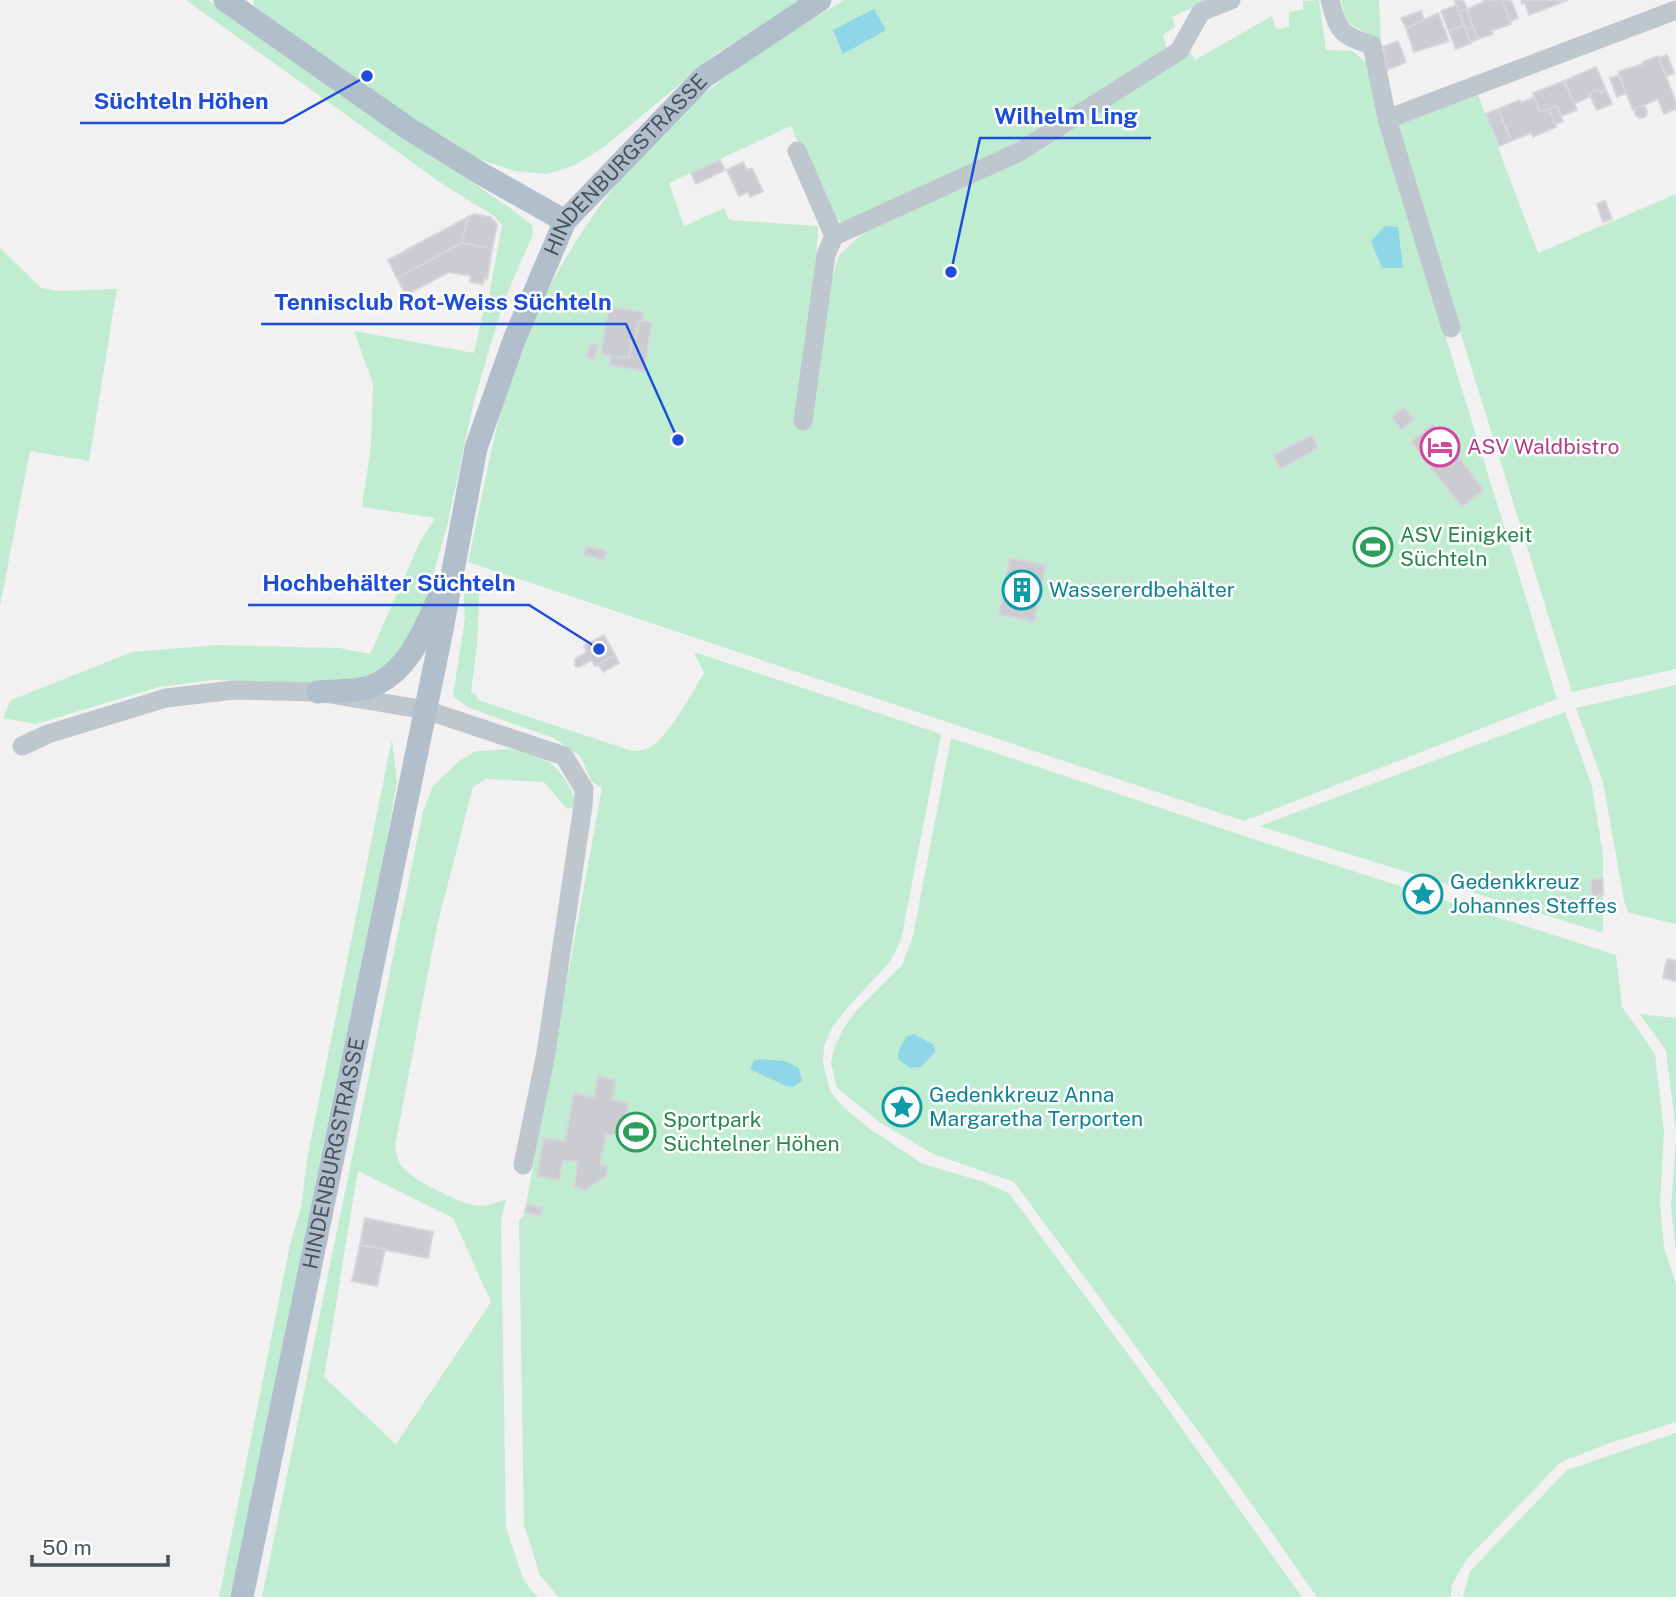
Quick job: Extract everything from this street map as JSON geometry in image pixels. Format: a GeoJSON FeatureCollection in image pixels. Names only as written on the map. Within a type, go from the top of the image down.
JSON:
{"type":"FeatureCollection","features":[{"type":"Feature","properties":{"kind":"main road"},"geometry":{"type":"LineString","coordinates":[[225,0],[409,129],[565,221]]}},
{"type":"Feature","properties":{"kind":"main road","name":"HINDENBURGSTRASSE"},"geometry":{"type":"LineString","coordinates":[[242,1597],[425,710],[476,448],[514,340],[565,221],[704,78],[820,0]]}},
{"type":"Feature","properties":{"kind":"main road"},"geometry":{"type":"LineString","coordinates":[[318,692],[371,687],[397,670],[416,645],[454,565]]}},
{"type":"Feature","properties":{"kind":"street"},"geometry":{"type":"LineString","coordinates":[[803,421],[826,256],[834,236],[1019,152],[1180,51],[1201,12],[1231,0]]}},
{"type":"Feature","properties":{"kind":"street"},"geometry":{"type":"LineString","coordinates":[[1330,0],[1336,24],[1347,37],[1372,44],[1387,119],[1451,328]]}},
{"type":"Feature","properties":{"kind":"street"},"geometry":{"type":"LineString","coordinates":[[1387,119],[1676,10]]}},
{"type":"Feature","properties":{"kind":"street"},"geometry":{"type":"LineString","coordinates":[[797,151],[834,236]]}},
{"type":"Feature","properties":{"kind":"street"},"geometry":{"type":"LineString","coordinates":[[22,746],[48,734],[166,698],[234,690],[318,692],[425,710],[564,756],[584,789],[553,1016],[523,1166]]}},
{"type":"Feature","properties":{"kind":"green space"},"geometry":{"type":"Polygon","coordinates":[[[186,0],[208,0],[514,211],[532,225],[533,234],[504,301],[486,360],[473,405],[447,526],[419,623],[383,672],[341,684],[212,680],[159,687],[36,724],[3,718],[11,700],[132,652],[217,645],[339,648],[370,654],[421,540],[435,518],[362,507],[371,445],[373,384],[354,331],[474,353],[483,312],[486,312],[502,225],[494,216],[441,183],[186,0]]]}},
{"type":"Feature","properties":{"kind":"green space"},"geometry":{"type":"Polygon","coordinates":[[[253,0],[803,0],[716,54],[604,147],[573,166],[547,174],[515,171],[481,160],[437,137],[255,7],[253,0]]]}},
{"type":"Feature","properties":{"kind":"green space"},"geometry":{"type":"Polygon","coordinates":[[[844,0],[1210,0],[1172,17],[1175,27],[1163,35],[1167,51],[1062,120],[956,176],[842,222],[830,215],[791,126],[669,183],[684,226],[724,208],[729,220],[818,226],[816,262],[827,295],[839,255],[880,222],[1189,49],[1195,60],[1272,16],[1276,29],[1289,27],[1289,12],[1303,9],[1303,1],[1319,0],[1326,50],[1353,51],[1368,64],[1382,129],[1557,699],[1244,821],[468,562],[492,450],[514,368],[550,285],[583,231],[639,156],[689,107],[753,56],[844,0]]]}},
{"type":"Feature","properties":{"kind":"green space"},"geometry":{"type":"Polygon","coordinates":[[[1341,0],[1379,0],[1381,41],[1347,22],[1341,0]]]}},
{"type":"Feature","properties":{"kind":"green space"},"geometry":{"type":"Polygon","coordinates":[[[1478,95],[1538,253],[1676,194],[1676,669],[1572,692],[1396,125],[1478,95]]]}},
{"type":"Feature","properties":{"kind":"green space"},"geometry":{"type":"Polygon","coordinates":[[[0,248],[41,288],[60,291],[117,289],[89,461],[30,451],[0,606],[0,248]]]}},
{"type":"Feature","properties":{"kind":"green space","name":"Sportpark Süchtelner Höhen"},"geometry":{"type":"Polygon","coordinates":[[[466,576],[480,580],[477,645],[471,692],[476,694],[478,700],[632,751],[643,750],[653,745],[667,731],[704,673],[694,652],[941,734],[901,940],[889,963],[833,1026],[824,1046],[823,1063],[830,1091],[843,1107],[870,1129],[923,1164],[981,1181],[1009,1193],[1156,1392],[1302,1597],[558,1597],[540,1575],[524,1525],[519,1220],[524,1216],[602,788],[592,782],[580,756],[554,738],[469,708],[453,696],[465,618],[463,585],[466,576]]]}},
{"type":"Feature","properties":{"kind":"green space"},"geometry":{"type":"Polygon","coordinates":[[[1676,685],[1676,924],[1629,913],[1624,901],[1603,782],[1576,708],[1676,685]]]}},
{"type":"Feature","properties":{"kind":"green space"},"geometry":{"type":"Polygon","coordinates":[[[1565,712],[1592,786],[1603,855],[1603,933],[1259,826],[1565,712]]]}},
{"type":"Feature","properties":{"kind":"green space"},"geometry":{"type":"Polygon","coordinates":[[[951,738],[1253,839],[1616,955],[1622,1007],[1655,1054],[1664,1131],[1660,1204],[1664,1247],[1676,1284],[1676,1422],[1561,1462],[1466,1560],[1452,1585],[1451,1597],[1317,1597],[1014,1182],[933,1154],[881,1123],[837,1088],[831,1063],[842,1031],[854,1013],[902,965],[913,936],[951,738]]]}},
{"type":"Feature","properties":{"kind":"green space"},"geometry":{"type":"Polygon","coordinates":[[[392,739],[397,782],[382,867],[231,1597],[219,1597],[290,1245],[301,1207],[308,1154],[392,739]]]}},
{"type":"Feature","properties":{"kind":"green space"},"geometry":{"type":"Polygon","coordinates":[[[510,749],[548,762],[570,788],[574,807],[567,809],[544,782],[486,779],[473,787],[437,926],[395,1146],[403,1168],[444,1194],[478,1206],[506,1199],[501,1221],[506,1528],[524,1581],[537,1597],[262,1597],[423,811],[433,786],[460,760],[476,751],[510,749]],[[358,1171],[324,1377],[396,1444],[491,1302],[453,1218],[358,1171]]]}},
{"type":"Feature","properties":{"kind":"green space"},"geometry":{"type":"Polygon","coordinates":[[[1640,1014],[1676,1018],[1676,1130],[1666,1051],[1640,1014]]]}},
{"type":"Feature","properties":{"kind":"green space"},"geometry":{"type":"Polygon","coordinates":[[[1676,1138],[1676,1252],[1671,1208],[1676,1138]]]}},
{"type":"Feature","properties":{"kind":"green space"},"geometry":{"type":"Polygon","coordinates":[[[1676,1433],[1676,1597],[1463,1597],[1470,1571],[1567,1470],[1676,1433]]]}},
{"type":"Feature","properties":{"kind":"water"},"geometry":{"type":"Polygon","coordinates":[[[874,9],[886,30],[843,54],[833,30],[874,9]]]}},
{"type":"Feature","properties":{"kind":"water"},"geometry":{"type":"Polygon","coordinates":[[[1385,226],[1398,227],[1403,268],[1382,268],[1371,241],[1385,226]]]}},
{"type":"Feature","properties":{"kind":"water"},"geometry":{"type":"Polygon","coordinates":[[[914,1034],[934,1045],[935,1052],[921,1067],[910,1068],[898,1059],[898,1052],[906,1037],[914,1034]]]}},
{"type":"Feature","properties":{"kind":"water"},"geometry":{"type":"Polygon","coordinates":[[[754,1061],[785,1061],[799,1068],[802,1081],[793,1087],[786,1086],[750,1069],[754,1061]]]}},
{"type":"Feature","properties":{"kind":"building"},"geometry":{"type":"Polygon","coordinates":[[[1463,0],[1467,9],[1459,12],[1455,1],[1463,0]]]}},
{"type":"Feature","properties":{"kind":"building"},"geometry":{"type":"Polygon","coordinates":[[[1483,0],[1502,0],[1511,24],[1478,39],[1467,9],[1484,2],[1483,0]]]}},
{"type":"Feature","properties":{"kind":"building"},"geometry":{"type":"Polygon","coordinates":[[[1502,0],[1511,0],[1518,18],[1510,21],[1502,0]]]}},
{"type":"Feature","properties":{"kind":"building"},"geometry":{"type":"Polygon","coordinates":[[[1521,0],[1568,0],[1529,15],[1525,3],[1522,4],[1521,0]]]}},
{"type":"Feature","properties":{"kind":"building"},"geometry":{"type":"Polygon","coordinates":[[[1457,5],[1464,26],[1449,31],[1441,11],[1457,5]]]}},
{"type":"Feature","properties":{"kind":"building"},"geometry":{"type":"Polygon","coordinates":[[[1467,9],[1473,27],[1466,30],[1459,12],[1467,9]]]}},
{"type":"Feature","properties":{"kind":"building"},"geometry":{"type":"Polygon","coordinates":[[[1421,11],[1424,21],[1406,28],[1401,18],[1421,11]]]}},
{"type":"Feature","properties":{"kind":"building"},"geometry":{"type":"Polygon","coordinates":[[[1438,13],[1449,41],[1414,52],[1406,28],[1438,13]]]}},
{"type":"Feature","properties":{"kind":"building"},"geometry":{"type":"Polygon","coordinates":[[[1464,26],[1471,43],[1456,49],[1449,31],[1464,26]]]}},
{"type":"Feature","properties":{"kind":"building"},"geometry":{"type":"Polygon","coordinates":[[[1473,27],[1478,39],[1471,42],[1466,30],[1473,27]]]}},
{"type":"Feature","properties":{"kind":"building"},"geometry":{"type":"Polygon","coordinates":[[[1398,41],[1406,62],[1387,70],[1383,47],[1398,41]]]}},
{"type":"Feature","properties":{"kind":"building"},"geometry":{"type":"Polygon","coordinates":[[[1667,55],[1674,73],[1666,76],[1659,58],[1667,55]]]}},
{"type":"Feature","properties":{"kind":"building"},"geometry":{"type":"Polygon","coordinates":[[[1658,56],[1676,109],[1664,114],[1658,99],[1633,110],[1618,72],[1658,56]]]}},
{"type":"Feature","properties":{"kind":"building"},"geometry":{"type":"Polygon","coordinates":[[[1596,67],[1606,90],[1589,93],[1591,96],[1574,104],[1564,81],[1596,67]]]}},
{"type":"Feature","properties":{"kind":"building"},"geometry":{"type":"Polygon","coordinates":[[[1619,75],[1626,93],[1617,97],[1610,78],[1619,75]]]}},
{"type":"Feature","properties":{"kind":"building"},"geometry":{"type":"Polygon","coordinates":[[[1564,81],[1577,110],[1561,116],[1557,106],[1540,112],[1533,93],[1564,81]]]}},
{"type":"Feature","properties":{"kind":"building"},"geometry":{"type":"Polygon","coordinates":[[[1597,90],[1599,93],[1606,90],[1612,104],[1597,110],[1589,93],[1597,90]]]}},
{"type":"Feature","properties":{"kind":"building"},"geometry":{"type":"Polygon","coordinates":[[[1534,97],[1540,112],[1549,109],[1556,127],[1533,137],[1531,133],[1511,141],[1498,109],[1534,97]]]}},
{"type":"Feature","properties":{"kind":"building"},"geometry":{"type":"Polygon","coordinates":[[[1557,106],[1563,121],[1555,124],[1549,109],[1557,106]]]}},
{"type":"Feature","properties":{"kind":"building"},"geometry":{"type":"Polygon","coordinates":[[[1636,107],[1646,107],[1646,117],[1636,117],[1636,107]]]}},
{"type":"Feature","properties":{"kind":"building"},"geometry":{"type":"Polygon","coordinates":[[[1498,109],[1511,141],[1499,146],[1486,114],[1498,109]]]}},
{"type":"Feature","properties":{"kind":"building"},"geometry":{"type":"Polygon","coordinates":[[[720,160],[725,170],[696,184],[691,173],[720,160]]]}},
{"type":"Feature","properties":{"kind":"building"},"geometry":{"type":"Polygon","coordinates":[[[743,162],[747,170],[752,168],[763,191],[750,197],[748,192],[739,196],[727,170],[743,162]]]}},
{"type":"Feature","properties":{"kind":"building"},"geometry":{"type":"Polygon","coordinates":[[[1605,201],[1612,219],[1603,222],[1597,204],[1605,201]]]}},
{"type":"Feature","properties":{"kind":"building"},"geometry":{"type":"Polygon","coordinates":[[[474,214],[490,217],[497,224],[492,249],[462,243],[468,217],[474,214]]]}},
{"type":"Feature","properties":{"kind":"building"},"geometry":{"type":"Polygon","coordinates":[[[468,217],[462,243],[397,278],[388,260],[468,217]]]}},
{"type":"Feature","properties":{"kind":"building"},"geometry":{"type":"Polygon","coordinates":[[[462,243],[492,249],[487,279],[484,278],[483,284],[470,282],[471,276],[449,272],[406,295],[397,278],[462,243]]]}},
{"type":"Feature","properties":{"kind":"building"},"geometry":{"type":"Polygon","coordinates":[[[609,307],[643,312],[636,338],[632,338],[629,358],[601,354],[609,307]]]}},
{"type":"Feature","properties":{"kind":"building"},"geometry":{"type":"Polygon","coordinates":[[[639,320],[652,322],[644,371],[609,365],[611,356],[629,358],[632,338],[636,338],[639,320]]]}},
{"type":"Feature","properties":{"kind":"building"},"geometry":{"type":"Polygon","coordinates":[[[591,343],[598,345],[594,360],[587,358],[591,343]]]}},
{"type":"Feature","properties":{"kind":"building"},"geometry":{"type":"Polygon","coordinates":[[[1404,407],[1414,420],[1401,430],[1392,417],[1404,407]]]}},
{"type":"Feature","properties":{"kind":"building"},"geometry":{"type":"Polygon","coordinates":[[[1433,424],[1484,490],[1462,507],[1411,442],[1433,424]]]}},
{"type":"Feature","properties":{"kind":"building"},"geometry":{"type":"Polygon","coordinates":[[[1312,435],[1318,448],[1280,469],[1273,455],[1312,435]]]}},
{"type":"Feature","properties":{"kind":"building"},"geometry":{"type":"Polygon","coordinates":[[[586,546],[607,551],[604,560],[584,555],[586,546]]]}},
{"type":"Feature","properties":{"kind":"building","name":"Wassererdbehälter"},"geometry":{"type":"Polygon","coordinates":[[[1010,558],[1046,565],[1034,622],[999,614],[1010,558]]]}},
{"type":"Feature","properties":{"kind":"building"},"geometry":{"type":"Polygon","coordinates":[[[604,635],[615,655],[595,666],[592,660],[579,667],[575,666],[575,659],[587,652],[584,646],[604,635]]]}},
{"type":"Feature","properties":{"kind":"building"},"geometry":{"type":"Polygon","coordinates":[[[615,655],[619,663],[603,672],[598,664],[615,655]]]}},
{"type":"Feature","properties":{"kind":"building"},"geometry":{"type":"Polygon","coordinates":[[[1591,879],[1603,879],[1603,895],[1598,895],[1598,899],[1591,899],[1591,879]]]}},
{"type":"Feature","properties":{"kind":"building"},"geometry":{"type":"Polygon","coordinates":[[[1667,959],[1676,961],[1676,981],[1663,978],[1667,959]]]}},
{"type":"Feature","properties":{"kind":"building"},"geometry":{"type":"Polygon","coordinates":[[[598,1076],[616,1080],[612,1100],[628,1103],[622,1137],[606,1134],[600,1165],[608,1167],[606,1176],[586,1190],[574,1187],[578,1162],[563,1160],[559,1180],[537,1176],[544,1138],[565,1141],[574,1093],[594,1097],[598,1076]]]}},
{"type":"Feature","properties":{"kind":"building"},"geometry":{"type":"Polygon","coordinates":[[[527,1204],[543,1208],[541,1216],[525,1212],[527,1204]]]}},
{"type":"Feature","properties":{"kind":"building"},"geometry":{"type":"Polygon","coordinates":[[[365,1218],[433,1232],[428,1258],[360,1245],[365,1218]]]}},
{"type":"Feature","properties":{"kind":"building"},"geometry":{"type":"Polygon","coordinates":[[[360,1245],[385,1249],[377,1286],[352,1281],[360,1245]]]}},
{"type":"Feature","properties":{"kind":"place","name":"Süchteln Höhen"},"geometry":{"type":"Point","coordinates":[367,76]}},
{"type":"Feature","properties":{"kind":"place","name":"Wilhelm Ling"},"geometry":{"type":"Point","coordinates":[951,272]}},
{"type":"Feature","properties":{"kind":"place","name":"Tennisclub Rot-Weiss Süchteln"},"geometry":{"type":"Point","coordinates":[678,440]}},
{"type":"Feature","properties":{"kind":"place","name":"ASV Waldbistro"},"geometry":{"type":"Point","coordinates":[1440,447]}},
{"type":"Feature","properties":{"kind":"place","name":"ASV Einigkeit Süchteln"},"geometry":{"type":"Point","coordinates":[1373,547]}},
{"type":"Feature","properties":{"kind":"place","name":"Wassererdbehälter"},"geometry":{"type":"Point","coordinates":[1022,590]}},
{"type":"Feature","properties":{"kind":"place","name":"Hochbehälter Süchteln"},"geometry":{"type":"Point","coordinates":[599,649]}},
{"type":"Feature","properties":{"kind":"place","name":"Gedenkkreuz Johannes Steffes"},"geometry":{"type":"Point","coordinates":[1423,894]}},
{"type":"Feature","properties":{"kind":"place","name":"Gedenkkreuz Anna Margaretha Terporten"},"geometry":{"type":"Point","coordinates":[902,1107]}},
{"type":"Feature","properties":{"kind":"place","name":"Sportpark Süchtelner Höhen"},"geometry":{"type":"Point","coordinates":[636,1132]}}]}
